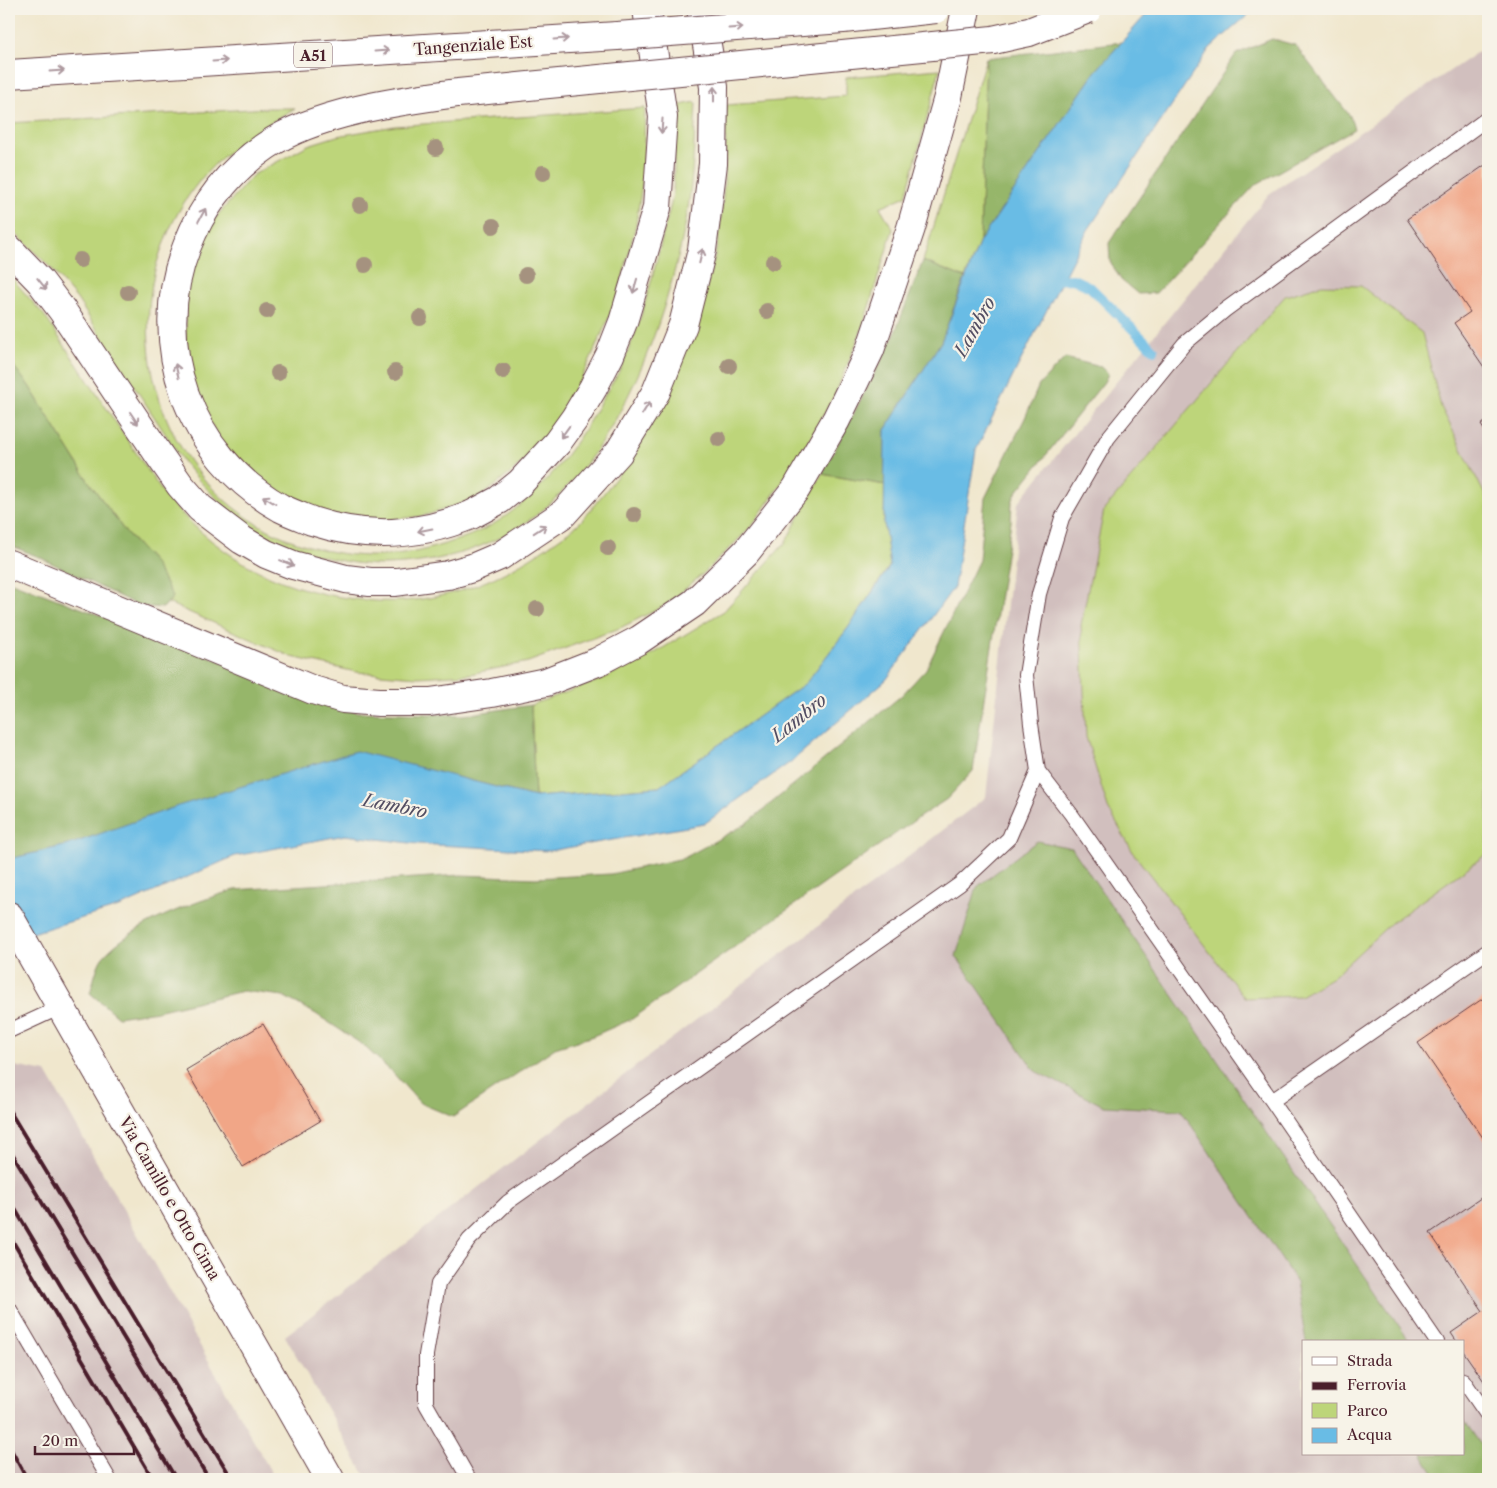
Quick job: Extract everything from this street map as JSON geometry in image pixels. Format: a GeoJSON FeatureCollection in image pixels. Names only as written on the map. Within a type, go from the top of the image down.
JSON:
{"type":"FeatureCollection","features":[{"type":"Feature","properties":{"kind":"main road"},"geometry":{"type":"LineString","coordinates":[[647,9],[663,117],[656,208],[623,322],[610,355],[593,388],[557,443],[520,483],[498,500],[471,515],[448,524],[423,530],[395,534],[366,533],[333,528],[283,509],[258,494],[234,472],[212,447],[196,422],[182,388],[173,354],[171,319],[174,288],[181,259],[193,230],[208,204],[226,180],[266,146],[292,131],[320,121],[403,101],[458,92],[993,40],[1029,32],[1088,9]]}},
{"type":"Feature","properties":{"kind":"main road"},"geometry":{"type":"LineString","coordinates":[[9,249],[40,281],[62,310],[180,485],[200,508],[242,540],[266,554],[293,565],[319,573],[370,582],[396,582],[448,575],[472,568],[500,556],[564,514],[620,452],[656,392],[683,325],[702,250],[713,164],[714,87],[701,9]]}},
{"type":"Feature","properties":{"kind":"main road","name":"Tangenziale Est"},"geometry":{"type":"LineString","coordinates":[[9,74],[744,27],[936,9]]}},
{"type":"Feature","properties":{"kind":"main road"},"geometry":{"type":"LineString","coordinates":[[9,564],[313,690],[343,699],[379,702],[430,702],[492,693],[546,682],[597,662],[639,640],[694,603],[746,552],[796,489],[836,420],[870,350],[911,228],[948,98],[966,9]]}},
{"type":"Feature","properties":{"kind":"main road","name":"Via Camillo e Otto Cima"},"geometry":{"type":"LineString","coordinates":[[9,916],[330,1479]]}},
{"type":"Feature","properties":{"kind":"lane"},"geometry":{"type":"LineString","coordinates":[[1436,1340],[1272,1101],[1038,771],[1026,675],[1039,594],[1062,518],[1108,438],[1184,344],[1225,310],[1488,118]]}},
{"type":"Feature","properties":{"kind":"lane"},"geometry":{"type":"LineString","coordinates":[[469,1479],[426,1404],[426,1355],[438,1284],[469,1240],[508,1202],[960,884],[1009,838],[1038,771]]}},
{"type":"Feature","properties":{"kind":"lane"},"geometry":{"type":"LineString","coordinates":[[1272,1101],[1488,951]]}},
{"type":"Feature","properties":{"kind":"lane"},"geometry":{"type":"LineString","coordinates":[[9,1031],[61,1008]]}},
{"type":"Feature","properties":{"kind":"lane"},"geometry":{"type":"LineString","coordinates":[[9,1308],[109,1479]]}},
{"type":"Feature","properties":{"kind":"lane"},"geometry":{"type":"LineString","coordinates":[[1464,1381],[1488,1416]]}},
{"type":"Feature","properties":{"kind":"shaded area"},"geometry":{"type":"Polygon","coordinates":[[[1488,45],[1488,1479],[367,1479],[285,1336],[986,797],[1018,503],[1269,194],[1488,45]]]}},
{"type":"Feature","properties":{"kind":"shaded area"},"geometry":{"type":"Polygon","coordinates":[[[9,1065],[46,1072],[275,1479],[9,1479],[9,1065]]]}},
{"type":"Feature","properties":{"kind":"green space"},"geometry":{"type":"Polygon","coordinates":[[[1272,39],[1295,45],[1350,116],[1354,129],[1255,185],[1156,293],[1138,294],[1121,280],[1110,261],[1109,243],[1236,54],[1272,39]]]}},
{"type":"Feature","properties":{"kind":"green space"},"geometry":{"type":"Polygon","coordinates":[[[1122,42],[1095,72],[980,241],[986,58],[1122,42]]]}},
{"type":"Feature","properties":{"kind":"green space"},"geometry":{"type":"Polygon","coordinates":[[[986,58],[980,241],[965,278],[923,261],[986,58]]]}},
{"type":"Feature","properties":{"kind":"green space"},"geometry":{"type":"Polygon","coordinates":[[[940,69],[906,196],[880,207],[893,229],[862,329],[834,397],[797,461],[750,528],[705,572],[666,605],[620,628],[528,662],[470,674],[418,677],[356,672],[292,657],[168,603],[173,597],[154,563],[126,533],[89,482],[29,386],[9,360],[9,275],[44,315],[161,490],[201,532],[223,550],[271,577],[297,587],[325,594],[354,599],[407,601],[458,591],[506,572],[529,559],[577,525],[617,477],[649,428],[690,330],[715,256],[724,189],[726,105],[846,96],[846,77],[940,69]]]}},
{"type":"Feature","properties":{"kind":"green space"},"geometry":{"type":"Polygon","coordinates":[[[696,102],[690,195],[677,263],[652,340],[618,416],[596,450],[572,481],[545,508],[509,533],[448,557],[405,564],[375,565],[320,556],[279,541],[261,532],[229,510],[185,464],[77,299],[50,267],[9,227],[9,123],[295,108],[249,137],[223,157],[199,182],[178,212],[163,245],[153,279],[148,322],[151,365],[162,406],[179,444],[203,478],[232,507],[268,530],[309,546],[358,555],[389,556],[405,554],[446,544],[486,528],[500,520],[530,497],[543,484],[578,440],[621,368],[638,325],[673,193],[675,106],[696,102]]]}},
{"type":"Feature","properties":{"kind":"green space"},"geometry":{"type":"Polygon","coordinates":[[[645,108],[643,178],[636,224],[617,300],[570,404],[541,444],[512,472],[478,499],[423,516],[369,522],[311,513],[227,455],[186,374],[186,283],[210,224],[253,175],[308,145],[337,136],[395,126],[645,108]]]}},
{"type":"Feature","properties":{"kind":"green space"},"geometry":{"type":"Polygon","coordinates":[[[923,261],[965,278],[941,342],[885,430],[885,485],[822,474],[892,340],[923,261]]]}},
{"type":"Feature","properties":{"kind":"green space"},"geometry":{"type":"Polygon","coordinates":[[[1322,285],[1361,286],[1422,333],[1441,407],[1488,501],[1488,853],[1391,923],[1333,977],[1300,996],[1245,998],[1134,854],[1108,808],[1086,737],[1081,625],[1104,510],[1285,296],[1322,285]]]}},
{"type":"Feature","properties":{"kind":"green space"},"geometry":{"type":"Polygon","coordinates":[[[1065,358],[1101,367],[1108,374],[1104,382],[1016,493],[1012,502],[1011,522],[973,771],[947,799],[632,1019],[593,1036],[555,1048],[453,1117],[420,1103],[394,1074],[363,1045],[316,1014],[283,996],[243,991],[157,1011],[118,1017],[90,993],[97,969],[103,957],[130,934],[182,908],[234,890],[461,875],[535,878],[611,874],[684,858],[746,824],[902,695],[926,669],[979,560],[985,498],[1025,418],[1039,385],[1065,358]]]}},
{"type":"Feature","properties":{"kind":"green space"},"geometry":{"type":"Polygon","coordinates":[[[9,360],[29,386],[89,482],[126,533],[154,563],[173,597],[163,608],[139,606],[39,557],[9,545],[9,360]]]}},
{"type":"Feature","properties":{"kind":"green space"},"geometry":{"type":"Polygon","coordinates":[[[822,474],[885,485],[884,523],[890,565],[848,628],[806,683],[659,787],[535,797],[531,705],[600,680],[653,654],[724,611],[785,543],[822,474]]]}},
{"type":"Feature","properties":{"kind":"green space"},"geometry":{"type":"Polygon","coordinates":[[[9,581],[356,712],[464,715],[531,705],[535,797],[436,772],[68,845],[9,859],[9,581]]]}},
{"type":"Feature","properties":{"kind":"green space"},"geometry":{"type":"Polygon","coordinates":[[[1037,841],[1072,848],[1409,1340],[1306,1340],[1296,1281],[1181,1110],[1104,1106],[1035,1071],[956,956],[977,887],[1037,841]]]}},
{"type":"Feature","properties":{"kind":"green space"},"geometry":{"type":"Polygon","coordinates":[[[1464,1420],[1488,1455],[1488,1479],[1438,1479],[1423,1456],[1464,1456],[1464,1420]]]}},
{"type":"Feature","properties":{"kind":"water","name":"Lambro"},"geometry":{"type":"Polygon","coordinates":[[[1151,9],[1255,9],[1210,48],[1088,230],[976,450],[954,587],[886,680],[792,761],[704,824],[549,851],[418,844],[345,835],[235,856],[122,906],[9,940],[9,859],[68,845],[178,806],[356,751],[535,797],[659,787],[806,683],[848,628],[890,566],[884,523],[885,430],[941,342],[980,241],[1095,72],[1151,9]]]}},
{"type":"Feature","properties":{"kind":"building"},"geometry":{"type":"Polygon","coordinates":[[[1488,163],[1488,373],[1454,323],[1470,312],[1407,219],[1488,163]]]}},
{"type":"Feature","properties":{"kind":"building"},"geometry":{"type":"Polygon","coordinates":[[[1488,420],[1488,436],[1481,425],[1488,420]]]}},
{"type":"Feature","properties":{"kind":"building"},"geometry":{"type":"Polygon","coordinates":[[[1488,995],[1488,1145],[1418,1043],[1488,995]]]}},
{"type":"Feature","properties":{"kind":"building"},"geometry":{"type":"Polygon","coordinates":[[[263,1024],[320,1121],[243,1167],[186,1070],[263,1024]]]}},
{"type":"Feature","properties":{"kind":"building"},"geometry":{"type":"Polygon","coordinates":[[[1488,1193],[1488,1387],[1464,1352],[1464,1340],[1456,1340],[1451,1333],[1483,1311],[1430,1233],[1488,1193]]]}},
{"type":"Feature","properties":{"kind":"waterway"},"geometry":{"type":"LineString","coordinates":[[1050,280],[1073,279],[1090,287],[1154,350]]}},
{"type":"Feature","properties":{"kind":"railway"},"geometry":{"type":"LineString","coordinates":[[9,1110],[232,1479]]}},
{"type":"Feature","properties":{"kind":"railway"},"geometry":{"type":"LineString","coordinates":[[9,1148],[209,1479]]}},
{"type":"Feature","properties":{"kind":"railway"},"geometry":{"type":"LineString","coordinates":[[9,1199],[176,1479]]}},
{"type":"Feature","properties":{"kind":"railway"},"geometry":{"type":"LineString","coordinates":[[9,1235],[153,1479]]}},
{"type":"Feature","properties":{"kind":"railway"},"geometry":{"type":"LineString","coordinates":[[9,1446],[27,1479]]}}]}
